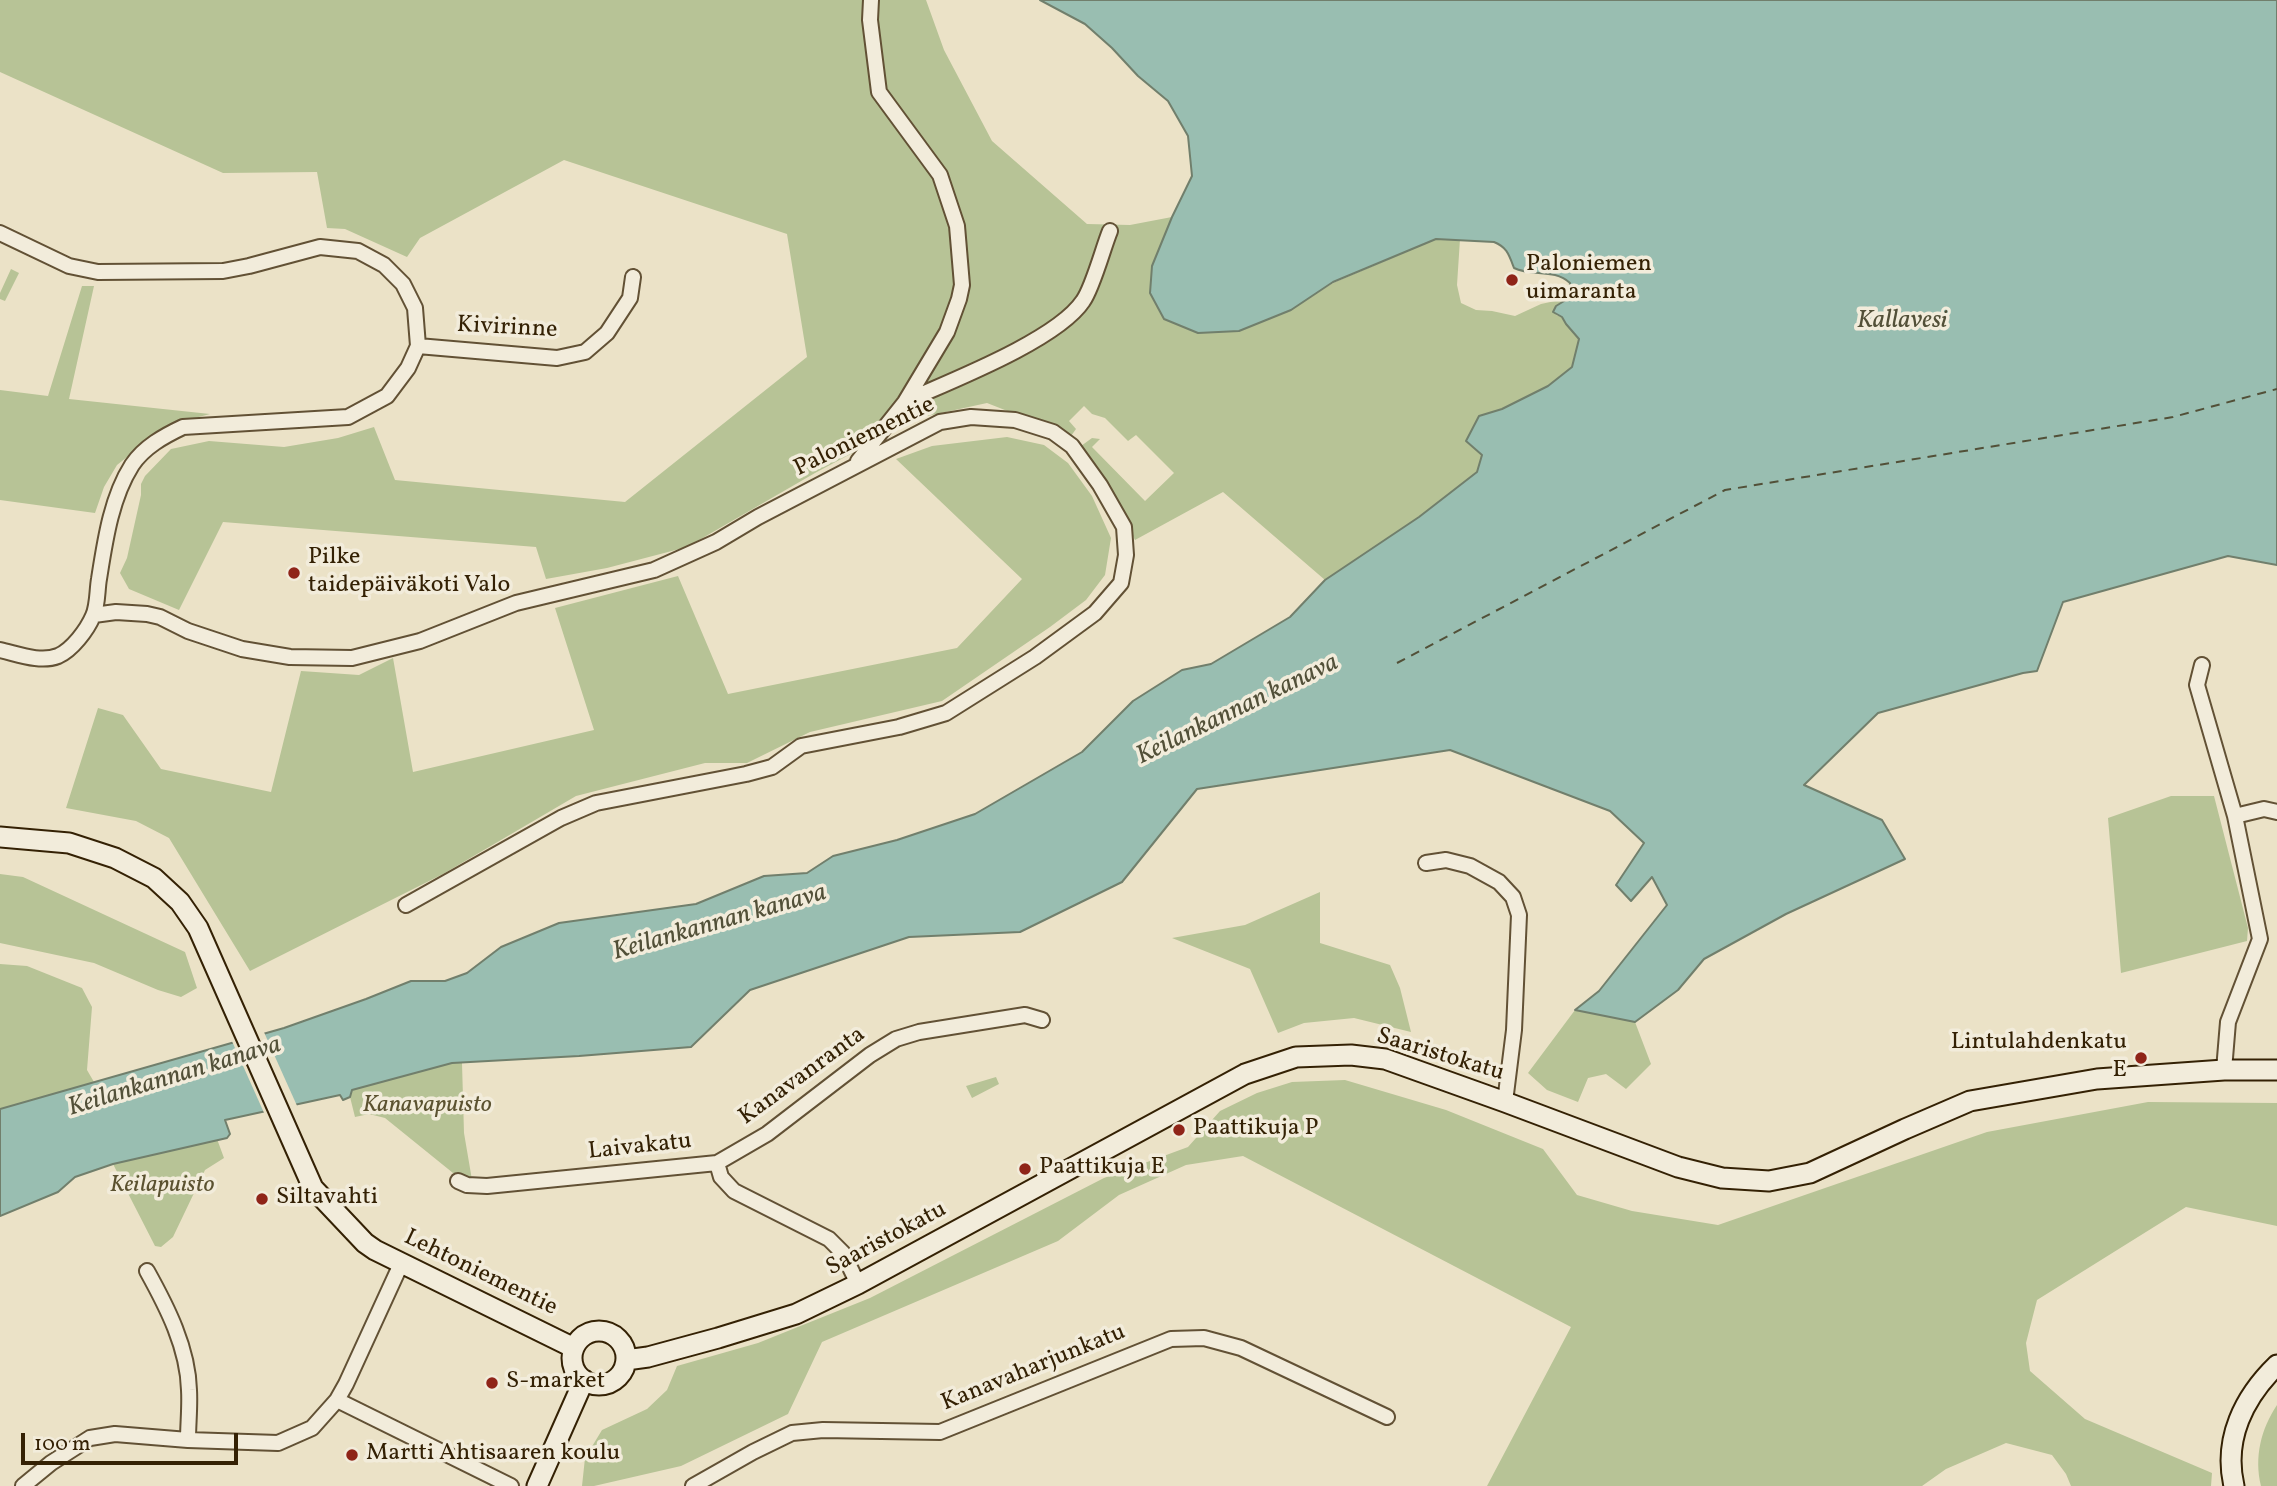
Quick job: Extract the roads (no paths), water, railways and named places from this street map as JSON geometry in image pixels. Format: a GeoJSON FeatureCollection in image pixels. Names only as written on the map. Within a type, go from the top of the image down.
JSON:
{"type":"FeatureCollection","features":[{"type":"Feature","properties":{"kind":"main road","name":"Lehtoniementie"},"geometry":{"type":"LineString","coordinates":[[0,837],[69,843],[115,858],[154,878],[180,902],[198,928],[313,1188],[365,1243],[401,1264],[574,1348]]}},
{"type":"Feature","properties":{"kind":"main road","name":"Saaristokatu"},"geometry":{"type":"LineString","coordinates":[[626,1360],[648,1357],[796,1314],[858,1284],[1245,1074],[1296,1057],[1351,1055],[1385,1059],[1678,1167],[1722,1178],[1769,1181],[1810,1173],[1970,1101],[2097,1080],[2224,1070],[2277,1070]]}},
{"type":"Feature","properties":{"kind":"main road"},"geometry":{"type":"LineString","coordinates":[[605,1331],[623,1345],[626,1360],[614,1380],[599,1385],[584,1380],[572,1362],[574,1348],[584,1336],[590,1332],[605,1331]]}},
{"type":"Feature","properties":{"kind":"main road"},"geometry":{"type":"LineString","coordinates":[[2234,1486],[2230,1471],[2232,1443],[2239,1416],[2261,1381],[2277,1365]]}},
{"type":"Feature","properties":{"kind":"main road"},"geometry":{"type":"LineString","coordinates":[[537,1486],[584,1380]]}},
{"type":"Feature","properties":{"kind":"street"},"geometry":{"type":"LineString","coordinates":[[855,465],[905,402],[947,332],[962,285],[957,226],[940,175],[879,92],[870,20],[871,0]]}},
{"type":"Feature","properties":{"kind":"street"},"geometry":{"type":"LineString","coordinates":[[905,402],[1032,341],[1068,318],[1084,300],[1110,231]]}},
{"type":"Feature","properties":{"kind":"street"},"geometry":{"type":"LineString","coordinates":[[0,233],[69,266],[98,272],[223,271],[320,247],[358,251],[384,265],[403,284],[415,308],[418,346],[408,368],[387,396],[348,417],[183,427],[148,447],[133,464],[116,499],[100,570],[94,615],[77,641],[59,656],[41,659],[0,650]]}},
{"type":"Feature","properties":{"kind":"street","name":"Kivirinne"},"geometry":{"type":"LineString","coordinates":[[418,346],[557,358],[585,352],[607,333],[630,298],[633,277]]}},
{"type":"Feature","properties":{"kind":"street","name":"Paloniementie"},"geometry":{"type":"LineString","coordinates":[[94,615],[116,612],[147,614],[242,649],[290,657],[352,658],[420,641],[516,603],[654,570],[716,542],[855,465],[940,422],[971,417],[1014,419],[1053,432],[1072,446],[1086,463],[1124,527],[1126,555],[1121,583],[1095,613],[1035,657],[946,713],[899,727],[801,746],[772,767],[746,774],[596,803],[561,818],[406,905]]}},
{"type":"Feature","properties":{"kind":"street"},"geometry":{"type":"LineString","coordinates":[[2202,665],[2197,685],[2235,816],[2260,939],[2228,1022],[2224,1070]]}},
{"type":"Feature","properties":{"kind":"street"},"geometry":{"type":"LineString","coordinates":[[2235,816],[2264,808],[2277,812]]}},
{"type":"Feature","properties":{"kind":"street"},"geometry":{"type":"LineString","coordinates":[[1426,863],[1446,860],[1470,866],[1490,876],[1513,897],[1520,915],[1514,1030],[1505,1102]]}},
{"type":"Feature","properties":{"kind":"street","name":"Kanavanranta"},"geometry":{"type":"LineString","coordinates":[[717,1163],[767,1134],[870,1055],[896,1039],[919,1032],[1025,1015],[1042,1020]]}},
{"type":"Feature","properties":{"kind":"street","name":"Laivakatu"},"geometry":{"type":"LineString","coordinates":[[458,1181],[467,1185],[486,1186],[717,1163],[721,1177],[734,1191],[829,1239],[843,1253],[858,1284]]}},
{"type":"Feature","properties":{"kind":"street"},"geometry":{"type":"LineString","coordinates":[[23,1486],[51,1463],[90,1438],[115,1434],[278,1443],[312,1428],[337,1400],[401,1264]]}},
{"type":"Feature","properties":{"kind":"street"},"geometry":{"type":"LineString","coordinates":[[147,1271],[164,1303],[185,1359],[189,1389],[188,1440]]}},
{"type":"Feature","properties":{"kind":"street","name":"Kanavaharjunkatu"},"geometry":{"type":"LineString","coordinates":[[693,1486],[753,1451],[792,1433],[822,1430],[940,1432],[1171,1339],[1204,1338],[1241,1348],[1387,1417]]}},
{"type":"Feature","properties":{"kind":"street"},"geometry":{"type":"LineString","coordinates":[[337,1400],[511,1486]]}},
{"type":"Feature","properties":{"kind":"water","name":"Kallavesi"},"geometry":{"type":"Polygon","coordinates":[[[1040,0],[2277,0],[2277,565],[2228,556],[2063,602],[2037,671],[1878,713],[1804,785],[1882,820],[1905,859],[1786,914],[1704,959],[1678,990],[1635,1022],[1575,1010],[1599,991],[1667,905],[1652,877],[1631,901],[1616,885],[1644,843],[1610,811],[1450,750],[1197,789],[1122,882],[1020,932],[909,937],[750,990],[691,1047],[452,1063],[352,1090],[350,1097],[343,1100],[340,1095],[225,1120],[230,1134],[227,1138],[113,1164],[75,1177],[58,1192],[0,1216],[0,1109],[284,1028],[411,981],[445,981],[467,973],[501,947],[559,923],[696,904],[764,876],[807,873],[833,856],[897,840],[975,814],[1082,752],[1133,701],[1182,670],[1211,664],[1290,617],[1325,580],[1419,517],[1477,472],[1482,455],[1466,441],[1479,416],[1502,409],[1548,386],[1572,367],[1579,339],[1562,317],[1553,312],[1556,306],[1569,298],[1570,283],[1550,274],[1514,268],[1505,249],[1494,242],[1436,239],[1333,282],[1291,310],[1239,331],[1198,333],[1164,319],[1150,293],[1152,266],[1192,176],[1188,136],[1168,101],[1138,76],[1112,48],[1085,24],[1040,0]]]}},
{"type":"Feature","properties":{"kind":"place","name":"Paloniemen uimaranta"},"geometry":{"type":"Point","coordinates":[1512,280]}},
{"type":"Feature","properties":{"kind":"place","name":"Pilke taidepäiväkoti Valo"},"geometry":{"type":"Point","coordinates":[294,573]}},
{"type":"Feature","properties":{"kind":"place","name":"Lintulahdenkatu E"},"geometry":{"type":"Point","coordinates":[2141,1058]}},
{"type":"Feature","properties":{"kind":"place","name":"Paattikuja P"},"geometry":{"type":"Point","coordinates":[1179,1130]}},
{"type":"Feature","properties":{"kind":"place","name":"Paattikuja E"},"geometry":{"type":"Point","coordinates":[1025,1169]}},
{"type":"Feature","properties":{"kind":"place","name":"Siltavahti"},"geometry":{"type":"Point","coordinates":[262,1199]}},
{"type":"Feature","properties":{"kind":"place","name":"S-market"},"geometry":{"type":"Point","coordinates":[492,1383]}},
{"type":"Feature","properties":{"kind":"place","name":"Martti Ahtisaaren koulu"},"geometry":{"type":"Point","coordinates":[352,1455]}},
{"type":"Feature","properties":{"kind":"water label","name":"Keilankannan kanava"},"geometry":{"type":"Point","coordinates":[1238,711]}},
{"type":"Feature","properties":{"kind":"water label","name":"Keilankannan kanava"},"geometry":{"type":"Point","coordinates":[720,924]}},
{"type":"Feature","properties":{"kind":"water label","name":"Keilankannan kanava"},"geometry":{"type":"Point","coordinates":[175,1078]}},
{"type":"Feature","properties":{"kind":"park label","name":"Kanavapuisto"},"geometry":{"type":"Point","coordinates":[427,1107]}},
{"type":"Feature","properties":{"kind":"park label","name":"Keilapuisto"},"geometry":{"type":"Point","coordinates":[162,1187]}}]}
